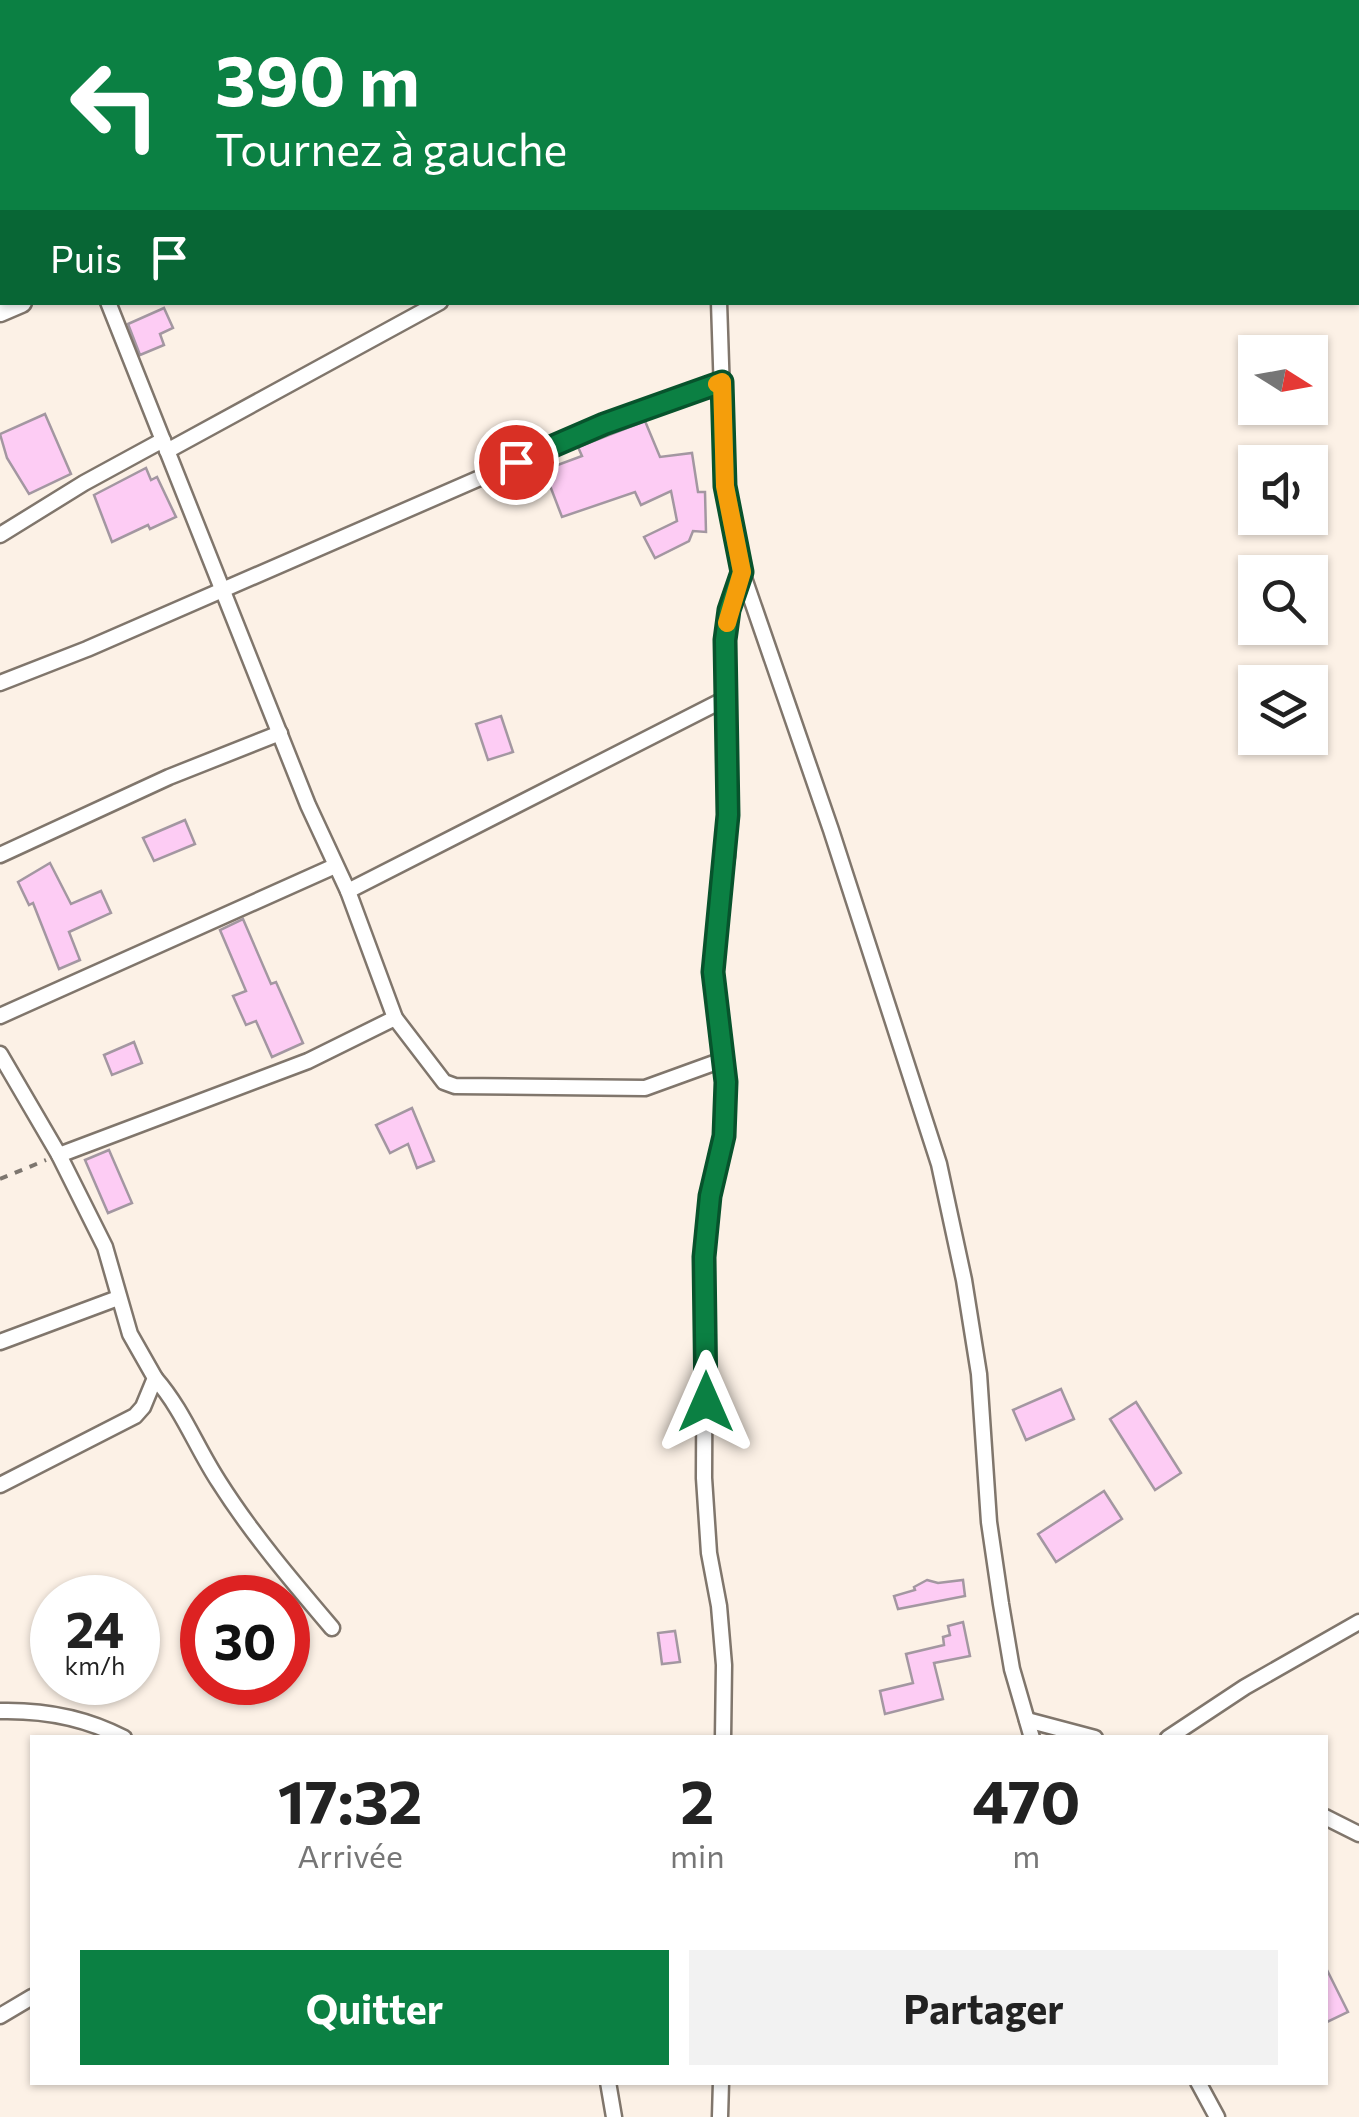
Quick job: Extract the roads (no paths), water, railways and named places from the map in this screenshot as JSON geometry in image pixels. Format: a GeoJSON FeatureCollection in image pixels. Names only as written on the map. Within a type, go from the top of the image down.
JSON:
{"type":"FeatureCollection","features":[{"type":"Feature","properties":{"kind":"street"},"geometry":{"type":"LineString","coordinates":[[109,305],[280,733],[348,891],[394,1018],[444,1082],[456,1086],[645,1088],[724,1059]]}},
{"type":"Feature","properties":{"kind":"street"},"geometry":{"type":"LineString","coordinates":[[0,535],[84,482],[165,445],[434,305]]}},
{"type":"Feature","properties":{"kind":"street"},"geometry":{"type":"LineString","coordinates":[[719,305],[725,486],[742,572],[837,848],[938,1164],[980,1374],[989,1522],[1012,1669],[1031,1735]]}},
{"type":"Feature","properties":{"kind":"street"},"geometry":{"type":"LineString","coordinates":[[0,683],[86,650],[604,424],[722,382]]}},
{"type":"Feature","properties":{"kind":"street"},"geometry":{"type":"LineString","coordinates":[[723,1735],[724,1665],[719,1606],[708,1554],[704,1478],[704,1257],[710,1196],[724,1136],[724,1059],[713,972],[727,856],[725,640],[729,610],[742,572]]}},
{"type":"Feature","properties":{"kind":"street"},"geometry":{"type":"LineString","coordinates":[[348,891],[726,700]]}},
{"type":"Feature","properties":{"kind":"street"},"geometry":{"type":"LineString","coordinates":[[0,855],[169,777],[280,733]]}},
{"type":"Feature","properties":{"kind":"street"},"geometry":{"type":"LineString","coordinates":[[0,1016],[335,866]]}},
{"type":"Feature","properties":{"kind":"street"},"geometry":{"type":"LineString","coordinates":[[59,1155],[308,1061],[394,1018]]}},
{"type":"Feature","properties":{"kind":"street"},"geometry":{"type":"LineString","coordinates":[[0,1054],[59,1155],[106,1248],[130,1334],[155,1378],[187,1421],[204,1458],[243,1518],[332,1628]]}},
{"type":"Feature","properties":{"kind":"street"},"geometry":{"type":"LineString","coordinates":[[0,1342],[118,1298]]}},
{"type":"Feature","properties":{"kind":"street"},"geometry":{"type":"LineString","coordinates":[[0,1485],[135,1416],[155,1378]]}},
{"type":"Feature","properties":{"kind":"street"},"geometry":{"type":"LineString","coordinates":[[1173,1735],[1244,1688],[1359,1622]]}},
{"type":"Feature","properties":{"kind":"street"},"geometry":{"type":"LineString","coordinates":[[0,1711],[65,1716],[97,1723],[119,1735]]}},
{"type":"Feature","properties":{"kind":"street"},"geometry":{"type":"LineString","coordinates":[[1026,1720],[1083,1735]]}},
{"type":"Feature","properties":{"kind":"street"},"geometry":{"type":"LineString","coordinates":[[1328,1818],[1359,1834]]}},
{"type":"Feature","properties":{"kind":"street"},"geometry":{"type":"LineString","coordinates":[[0,2016],[30,1998]]}},
{"type":"Feature","properties":{"kind":"street"},"geometry":{"type":"LineString","coordinates":[[609,2085],[614,2117]]}},
{"type":"Feature","properties":{"kind":"street"},"geometry":{"type":"LineString","coordinates":[[720,2117],[721,2085]]}},
{"type":"Feature","properties":{"kind":"street"},"geometry":{"type":"LineString","coordinates":[[1200,2085],[1217,2117]]}},
{"type":"Feature","properties":{"kind":"street"},"geometry":{"type":"LineString","coordinates":[[1202,2117],[1207,2098]]}}]}
